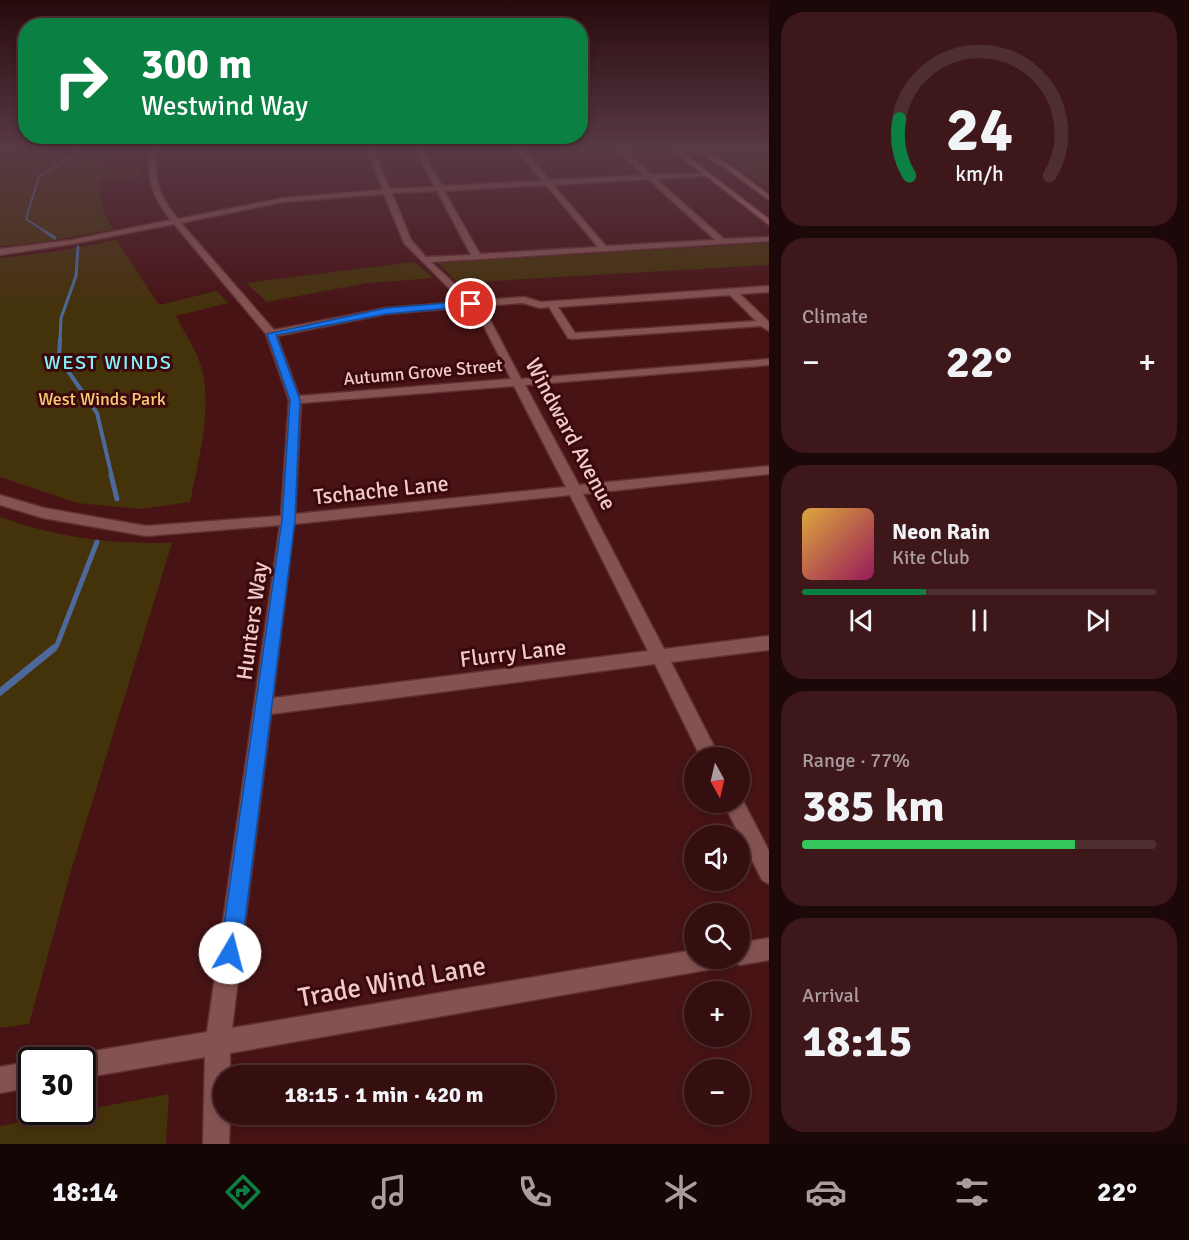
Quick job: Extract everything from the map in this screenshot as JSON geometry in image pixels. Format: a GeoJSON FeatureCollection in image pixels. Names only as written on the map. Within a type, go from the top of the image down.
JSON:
{"type":"FeatureCollection","features":[{"type":"Feature","properties":{"kind":"main road"},"geometry":{"type":"LineString","coordinates":[[742,202],[769,223]]}},
{"type":"Feature","properties":{"kind":"street","name":"Hunters Way"},"geometry":{"type":"LineString","coordinates":[[161,202],[271,334],[295,400],[288,520],[218,1042],[216,1144]]}},
{"type":"Feature","properties":{"kind":"street"},"geometry":{"type":"LineString","coordinates":[[0,252],[72,242],[271,202]]}},
{"type":"Feature","properties":{"kind":"street","name":"Windward Avenue"},"geometry":{"type":"LineString","coordinates":[[391,202],[407,241],[483,316],[705,747]]}},
{"type":"Feature","properties":{"kind":"street"},"geometry":{"type":"LineString","coordinates":[[446,202],[477,257]]}},
{"type":"Feature","properties":{"kind":"street"},"geometry":{"type":"LineString","coordinates":[[564,202],[604,249]]}},
{"type":"Feature","properties":{"kind":"street"},"geometry":{"type":"LineString","coordinates":[[679,202],[722,242]]}},
{"type":"Feature","properties":{"kind":"street"},"geometry":{"type":"LineString","coordinates":[[424,260],[769,239]]}},
{"type":"Feature","properties":{"kind":"street"},"geometry":{"type":"LineString","coordinates":[[271,334],[386,311],[524,300],[540,305],[769,289]]}},
{"type":"Feature","properties":{"kind":"street"},"geometry":{"type":"LineString","coordinates":[[732,292],[766,326]]}},
{"type":"Feature","properties":{"kind":"street"},"geometry":{"type":"LineString","coordinates":[[552,304],[572,336],[766,326]]}},
{"type":"Feature","properties":{"kind":"street","name":"Autumn Grove Street"},"geometry":{"type":"LineString","coordinates":[[295,400],[769,362]]}},
{"type":"Feature","properties":{"kind":"street","name":"Tschache Lane"},"geometry":{"type":"LineString","coordinates":[[0,500],[43,513],[147,531],[288,520],[769,470]]}},
{"type":"Feature","properties":{"kind":"street","name":"Flurry Lane"},"geometry":{"type":"LineString","coordinates":[[263,707],[769,643]]}},
{"type":"Feature","properties":{"kind":"street"},"geometry":{"type":"LineString","coordinates":[[739,813],[769,873]]}},
{"type":"Feature","properties":{"kind":"street"},"geometry":{"type":"LineString","coordinates":[[750,952],[769,949]]}},
{"type":"Feature","properties":{"kind":"street","name":"Trade Wind Lane"},"geometry":{"type":"LineString","coordinates":[[96,1064],[684,963]]}},
{"type":"Feature","properties":{"kind":"street"},"geometry":{"type":"LineString","coordinates":[[0,1080],[18,1077]]}},
{"type":"Feature","properties":{"kind":"green space"},"geometry":{"type":"Polygon","coordinates":[[[0,202],[102,202],[114,229],[44,242],[0,246],[0,202]]]}},
{"type":"Feature","properties":{"kind":"green space","name":"West Winds Park"},"geometry":{"type":"Polygon","coordinates":[[[116,240],[159,305],[217,291],[228,303],[176,316],[198,359],[205,390],[205,422],[190,502],[140,509],[77,503],[0,477],[0,258],[60,251],[116,240]]]}},
{"type":"Feature","properties":{"kind":"green space"},"geometry":{"type":"Polygon","coordinates":[[[769,243],[769,265],[458,283],[438,263],[769,243]]]}},
{"type":"Feature","properties":{"kind":"green space"},"geometry":{"type":"Polygon","coordinates":[[[414,262],[434,278],[367,283],[267,302],[246,283],[414,262]]]}},
{"type":"Feature","properties":{"kind":"green space"},"geometry":{"type":"Polygon","coordinates":[[[0,517],[64,535],[106,541],[172,543],[70,874],[29,1024],[0,1028],[0,517]]]}},
{"type":"Feature","properties":{"kind":"green space"},"geometry":{"type":"Polygon","coordinates":[[[169,1094],[166,1144],[0,1144],[0,1126],[18,1123],[18,1125],[96,1125],[96,1108],[169,1094]]]}},
{"type":"Feature","properties":{"kind":"waterway"},"geometry":{"type":"LineString","coordinates":[[31,202],[26,219],[49,234]]}},
{"type":"Feature","properties":{"kind":"waterway"},"geometry":{"type":"LineString","coordinates":[[49,234],[55,238]]}},
{"type":"Feature","properties":{"kind":"waterway"},"geometry":{"type":"LineString","coordinates":[[60,341],[61,318],[76,276],[78,247]]}},
{"type":"Feature","properties":{"kind":"waterway"},"geometry":{"type":"LineString","coordinates":[[60,339],[59,358],[97,413],[112,477]]}},
{"type":"Feature","properties":{"kind":"waterway"},"geometry":{"type":"LineString","coordinates":[[111,475],[117,499]]}},
{"type":"Feature","properties":{"kind":"waterway"},"geometry":{"type":"LineString","coordinates":[[52,649],[57,645],[97,542]]}},
{"type":"Feature","properties":{"kind":"waterway"},"geometry":{"type":"LineString","coordinates":[[0,692],[54,648]]}},
{"type":"Feature","properties":{"kind":"district","name":"WEST WINDS"},"geometry":{"type":"Point","coordinates":[108,362]}},
{"type":"Feature","properties":{"kind":"route"},"geometry":{"type":"LineString","coordinates":[[230,953],[288,520],[295,400],[271,334],[386,311],[471,304]]}}]}
